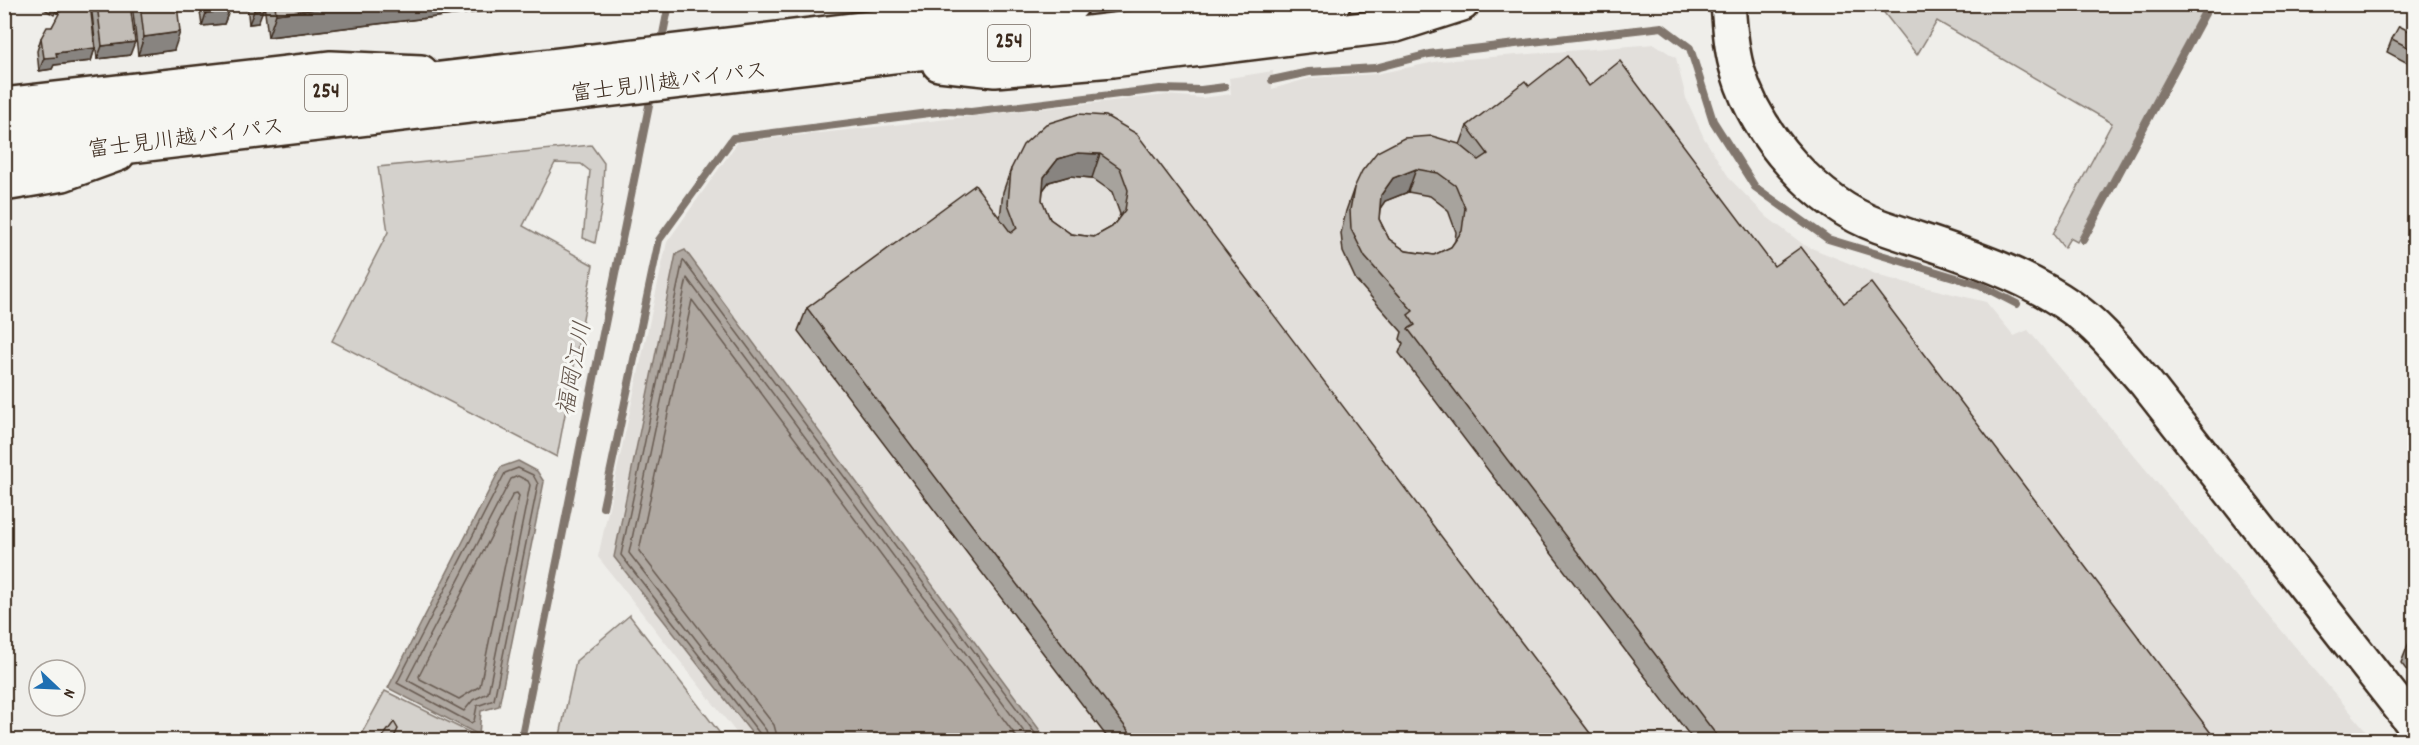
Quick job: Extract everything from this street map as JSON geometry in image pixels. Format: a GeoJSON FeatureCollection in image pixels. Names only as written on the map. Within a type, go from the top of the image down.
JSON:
{"type":"FeatureCollection","features":[{"type":"Feature","properties":{"kind":"main road","name":"富士見川越バイパス"},"geometry":{"type":"LineString","coordinates":[[4,131],[1072,4]]}},
{"type":"Feature","properties":{"kind":"main road","name":"富士見川越バイパス"},"geometry":{"type":"LineString","coordinates":[[4,161],[1333,4]]}},
{"type":"Feature","properties":{"kind":"main road"},"geometry":{"type":"LineString","coordinates":[[882,59],[995,70],[1112,60],[1396,25],[1462,4]]}},
{"type":"Feature","properties":{"kind":"main road"},"geometry":{"type":"LineString","coordinates":[[1728,4],[1738,72],[1750,102],[1785,155],[1803,176],[1825,197],[1843,209],[1877,225],[1932,242],[2030,283],[2072,308],[2104,335],[2145,382],[2415,725]]}},
{"type":"Feature","properties":{"kind":"main road"},"geometry":{"type":"LineString","coordinates":[[4,105],[59,97],[129,93],[332,68],[484,74]]}},
{"type":"Feature","properties":{"kind":"main road"},"geometry":{"type":"LineString","coordinates":[[4,184],[63,174],[142,146]]}},
{"type":"Feature","properties":{"kind":"shaded area"},"geometry":{"type":"Polygon","coordinates":[[[1878,5],[2205,5],[2077,242],[2070,238],[2064,248],[2053,234],[2112,123],[1937,21],[1917,55],[1878,5]]]}},
{"type":"Feature","properties":{"kind":"shaded area"},"geometry":{"type":"Polygon","coordinates":[[[1655,44],[1676,58],[1686,98],[1704,138],[1730,179],[1767,217],[1804,245],[1883,277],[1986,302],[2014,336],[2028,330],[2374,740],[742,740],[598,557],[667,242],[738,142],[1167,95],[1202,98],[1231,94],[1229,78],[1273,71],[1272,89],[1310,78],[1376,74],[1440,61],[1655,44]]]}},
{"type":"Feature","properties":{"kind":"shaded area"},"geometry":{"type":"Polygon","coordinates":[[[591,145],[604,163],[602,205],[595,243],[583,238],[590,171],[581,164],[555,163],[523,226],[593,265],[557,457],[332,341],[388,232],[378,167],[591,145]]]}},
{"type":"Feature","properties":{"kind":"shaded area"},"geometry":{"type":"Polygon","coordinates":[[[630,615],[725,740],[559,740],[576,661],[630,615]]]}},
{"type":"Feature","properties":{"kind":"shaded area"},"geometry":{"type":"Polygon","coordinates":[[[385,691],[485,740],[358,740],[385,691]]]}},
{"type":"Feature","properties":{"kind":"water"},"geometry":{"type":"Polygon","coordinates":[[[685,250],[1047,740],[757,740],[614,557],[676,254],[685,250]]]}},
{"type":"Feature","properties":{"kind":"water"},"geometry":{"type":"Polygon","coordinates":[[[518,461],[537,471],[544,482],[499,706],[481,711],[479,735],[388,688],[501,467],[518,461]]]}},
{"type":"Feature","properties":{"kind":"building"},"geometry":{"type":"Polygon","coordinates":[[[64,4],[90,4],[95,48],[56,53],[57,57],[44,58],[41,38],[47,27],[52,27],[64,4]]]}},
{"type":"Feature","properties":{"kind":"building"},"geometry":{"type":"Polygon","coordinates":[[[97,4],[130,4],[135,42],[102,46],[97,4]]]}},
{"type":"Feature","properties":{"kind":"building"},"geometry":{"type":"Polygon","coordinates":[[[140,4],[177,4],[180,32],[144,37],[140,4]]]}},
{"type":"Feature","properties":{"kind":"building"},"geometry":{"type":"Polygon","coordinates":[[[205,4],[228,4],[229,11],[206,13],[205,4]]]}},
{"type":"Feature","properties":{"kind":"building"},"geometry":{"type":"Polygon","coordinates":[[[253,4],[262,4],[263,10],[254,11],[253,4]]]}},
{"type":"Feature","properties":{"kind":"building"},"geometry":{"type":"Polygon","coordinates":[[[275,4],[355,4],[276,14],[275,4]]]}},
{"type":"Feature","properties":{"kind":"building"},"geometry":{"type":"Polygon","coordinates":[[[2399,26],[2415,34],[2415,51],[2392,39],[2399,26]]]}},
{"type":"Feature","properties":{"kind":"building"},"geometry":{"type":"Polygon","coordinates":[[[1567,56],[1589,86],[1620,61],[1774,266],[1801,247],[1844,303],[1871,283],[2217,741],[1721,741],[1408,329],[1415,325],[1408,315],[1413,311],[1365,257],[1351,229],[1350,210],[1354,188],[1362,171],[1377,152],[1404,138],[1432,136],[1459,144],[1479,160],[1488,154],[1467,126],[1525,81],[1529,86],[1567,56]],[[1416,169],[1393,178],[1381,195],[1379,219],[1389,239],[1406,251],[1434,255],[1451,247],[1462,231],[1465,208],[1456,186],[1438,173],[1416,169]]]}},
{"type":"Feature","properties":{"kind":"building"},"geometry":{"type":"Polygon","coordinates":[[[1078,114],[1106,116],[1137,134],[1596,741],[1136,741],[807,308],[975,185],[1011,233],[1017,228],[1008,204],[1011,169],[1023,145],[1046,124],[1078,114]],[[1078,153],[1058,159],[1044,177],[1042,200],[1050,219],[1071,234],[1094,237],[1112,227],[1125,210],[1128,190],[1120,168],[1100,154],[1078,153]]]}},
{"type":"Feature","properties":{"kind":"building"},"geometry":{"type":"Polygon","coordinates":[[[2415,636],[2415,646],[2410,640],[2415,636]]]}},
{"type":"Feature","properties":{"kind":"building"},"geometry":{"type":"Polygon","coordinates":[[[394,722],[398,729],[392,741],[381,741],[381,739],[394,722]]]}},
{"type":"Feature","properties":{"kind":"waterway","name":"福岡江川"},"geometry":{"type":"LineString","coordinates":[[661,44],[669,4]]}},
{"type":"Feature","properties":{"kind":"waterway"},"geometry":{"type":"LineString","coordinates":[[2083,240],[2210,4]]}},
{"type":"Feature","properties":{"kind":"waterway"},"geometry":{"type":"LineString","coordinates":[[1272,80],[1309,72],[1375,68],[1429,54],[1662,27],[1690,48],[1713,121],[1755,187],[1828,239],[1980,285],[2017,304]]}},
{"type":"Feature","properties":{"kind":"waterway"},"geometry":{"type":"LineString","coordinates":[[603,507],[659,240],[733,138],[945,111],[971,112],[1160,89],[1201,90],[1225,87]]}},
{"type":"Feature","properties":{"kind":"waterway","name":"福岡江川"},"geometry":{"type":"LineString","coordinates":[[521,740],[652,91]]}}]}
